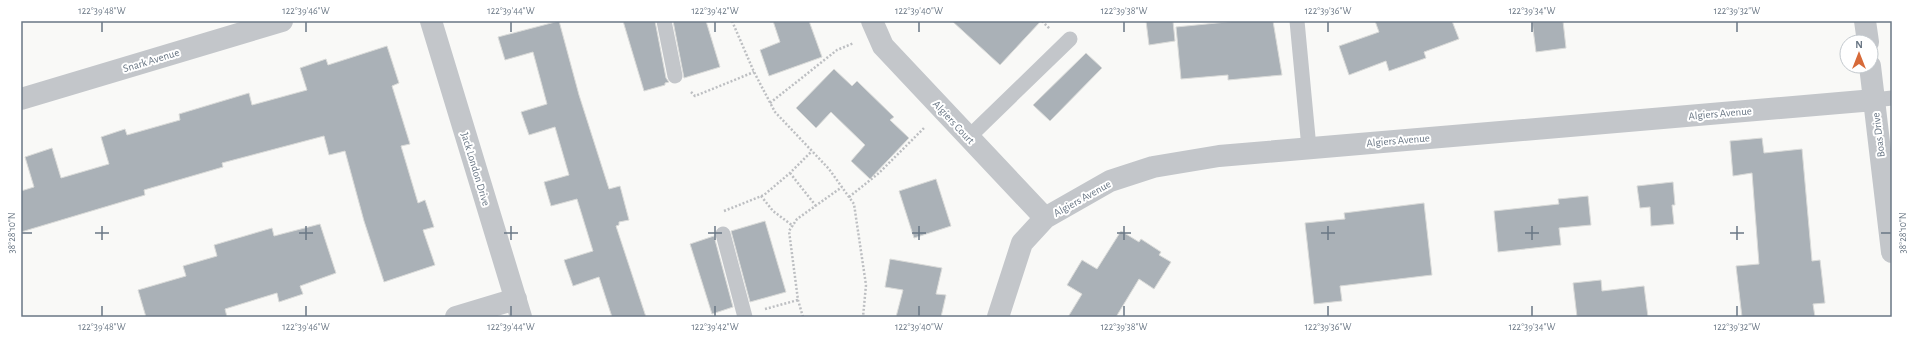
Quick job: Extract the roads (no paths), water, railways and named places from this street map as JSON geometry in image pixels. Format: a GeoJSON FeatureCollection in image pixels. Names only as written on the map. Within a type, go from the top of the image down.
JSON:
{"type":"FeatureCollection","features":[{"type":"Feature","properties":{"kind":"street","name":"Snark Avenue"},"geometry":{"type":"LineString","coordinates":[[21,99],[282,21]]}},
{"type":"Feature","properties":{"kind":"street","name":"Jack London Drive"},"geometry":{"type":"LineString","coordinates":[[431,21],[519,308]]}},
{"type":"Feature","properties":{"kind":"street"},"geometry":{"type":"LineString","coordinates":[[1865,21],[1867,34]]}},
{"type":"Feature","properties":{"kind":"street","name":"Algiers Court"},"geometry":{"type":"LineString","coordinates":[[874,27],[883,46],[1045,218]]}},
{"type":"Feature","properties":{"kind":"street","name":"Boas Drive"},"geometry":{"type":"LineString","coordinates":[[1873,74],[1883,99],[1892,252]]}},
{"type":"Feature","properties":{"kind":"street","name":"Algiers Avenue"},"geometry":{"type":"LineString","coordinates":[[998,317],[1022,243],[1045,218],[1110,181],[1153,167],[1219,156],[1883,99]]}},
{"type":"Feature","properties":{"kind":"street"},"geometry":{"type":"LineString","coordinates":[[456,317],[519,308]]}},
{"type":"Feature","properties":{"kind":"lane"},"geometry":{"type":"LineString","coordinates":[[664,21],[675,76]]}},
{"type":"Feature","properties":{"kind":"lane"},"geometry":{"type":"LineString","coordinates":[[1297,21],[1309,148]]}},
{"type":"Feature","properties":{"kind":"lane"},"geometry":{"type":"LineString","coordinates":[[969,137],[1070,38]]}},
{"type":"Feature","properties":{"kind":"lane"},"geometry":{"type":"LineString","coordinates":[[723,234],[745,316]]}}]}
